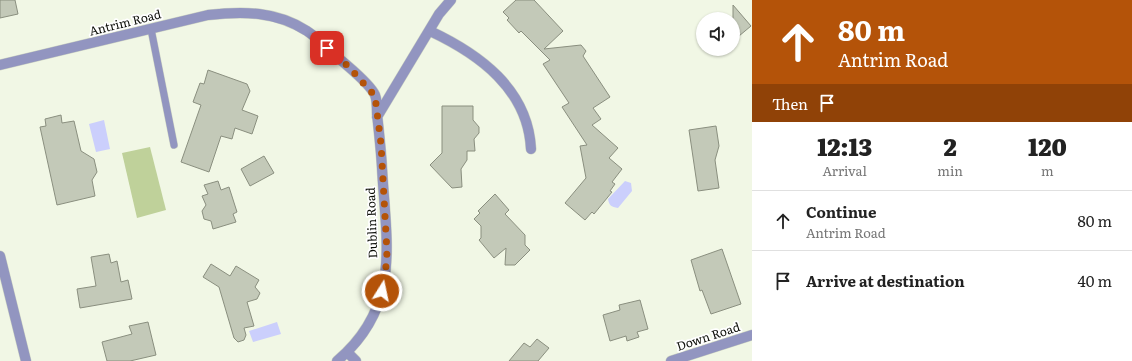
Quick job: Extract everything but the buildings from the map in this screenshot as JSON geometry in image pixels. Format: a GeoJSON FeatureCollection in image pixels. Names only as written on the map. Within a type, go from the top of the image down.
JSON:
{"type":"FeatureCollection","features":[{"type":"Feature","properties":{"kind":"street"},"geometry":{"type":"LineString","coordinates":[[377,117],[439,14],[451,0]]}},
{"type":"Feature","properties":{"kind":"street","name":"Antrim Road"},"geometry":{"type":"LineString","coordinates":[[0,65],[208,15],[233,12],[259,13],[284,19],[308,32],[363,81],[375,96],[377,117]]}},
{"type":"Feature","properties":{"kind":"street"},"geometry":{"type":"LineString","coordinates":[[430,31],[456,43],[480,59],[500,78],[525,116],[530,132],[531,149]]}},
{"type":"Feature","properties":{"kind":"street","name":"Dublin Road"},"geometry":{"type":"LineString","coordinates":[[337,361],[347,352],[370,324],[379,303],[385,279],[387,252],[377,117]]}},
{"type":"Feature","properties":{"kind":"street"},"geometry":{"type":"LineString","coordinates":[[0,256],[26,361]]}},
{"type":"Feature","properties":{"kind":"street","name":"Down Road"},"geometry":{"type":"LineString","coordinates":[[671,361],[752,336]]}},
{"type":"Feature","properties":{"kind":"street"},"geometry":{"type":"LineString","coordinates":[[347,352],[356,361]]}},
{"type":"Feature","properties":{"kind":"lane"},"geometry":{"type":"LineString","coordinates":[[151,29],[174,145]]}},
{"type":"Feature","properties":{"kind":"green space"},"geometry":{"type":"Polygon","coordinates":[[[150,147],[166,210],[137,218],[122,153],[150,147]]]}},
{"type":"Feature","properties":{"kind":"water"},"geometry":{"type":"Polygon","coordinates":[[[104,120],[110,149],[96,152],[89,124],[104,120]]]}},
{"type":"Feature","properties":{"kind":"water"},"geometry":{"type":"Polygon","coordinates":[[[625,181],[631,183],[632,191],[618,208],[612,206],[608,199],[625,181]]]}},
{"type":"Feature","properties":{"kind":"water"},"geometry":{"type":"Polygon","coordinates":[[[277,322],[281,334],[253,342],[249,331],[277,322]]]}},
{"type":"Feature","properties":{"kind":"route"},"geometry":{"type":"LineString","coordinates":[[327,48],[363,81],[375,96],[381,144],[387,252],[385,279],[382,291]]}}]}
